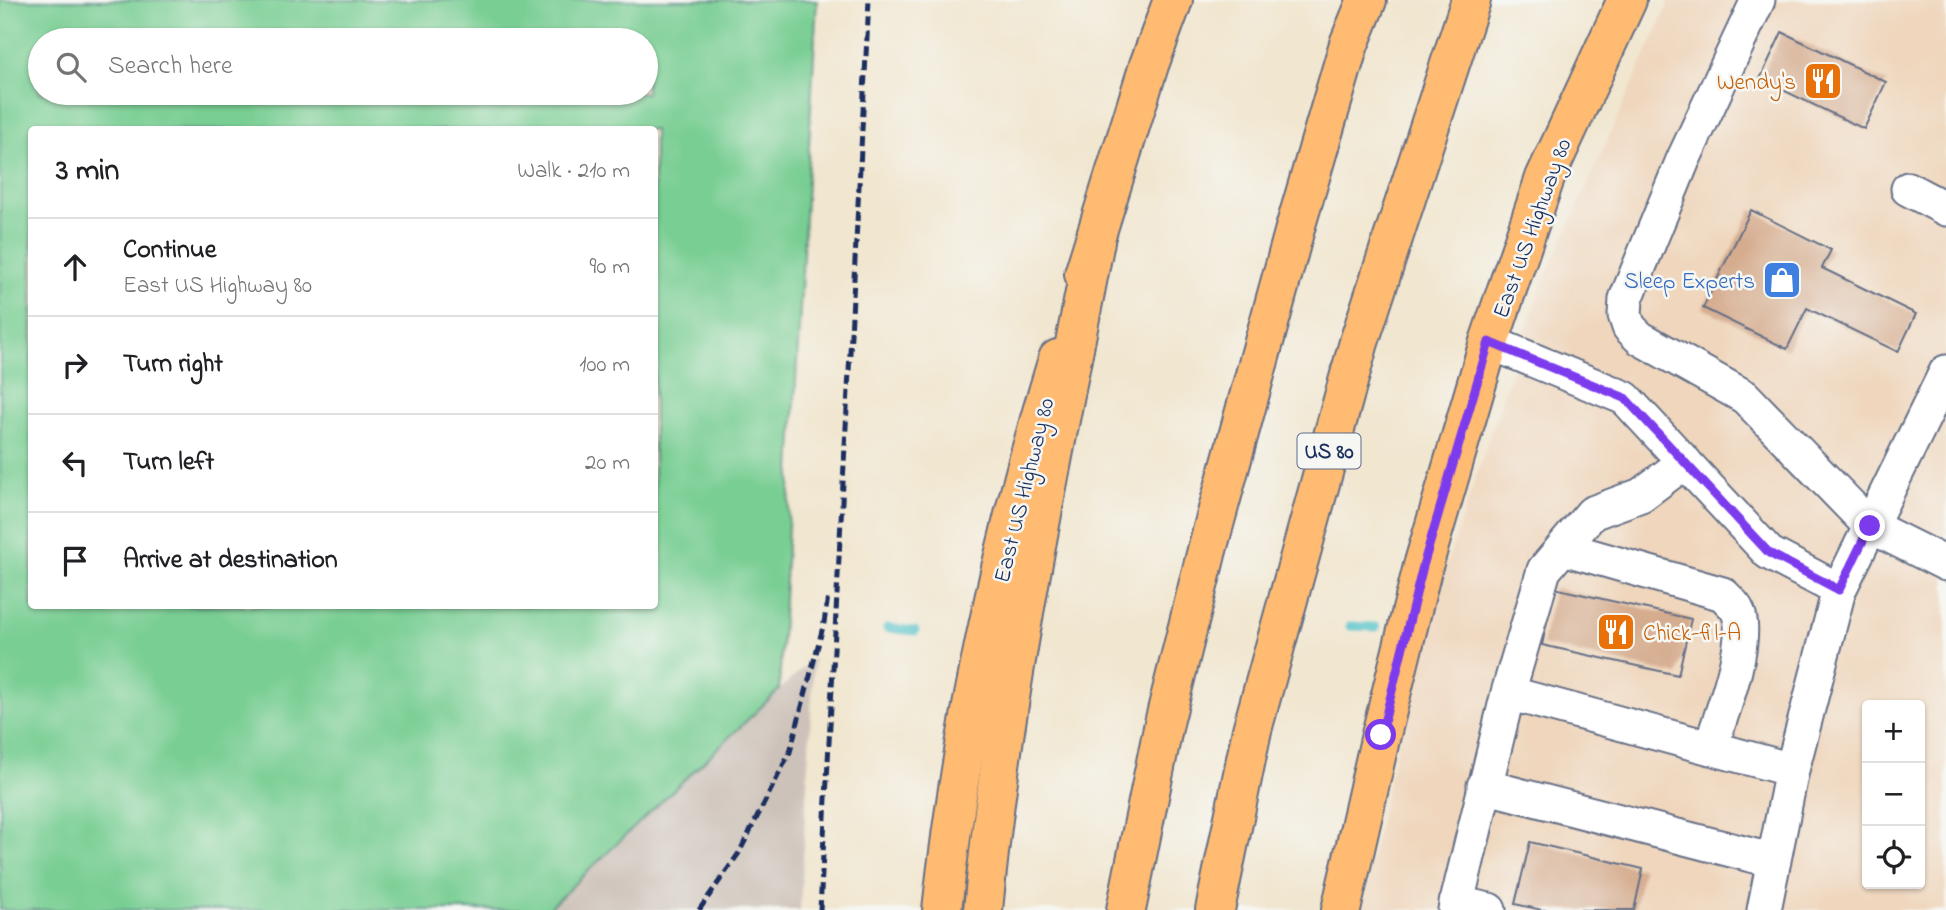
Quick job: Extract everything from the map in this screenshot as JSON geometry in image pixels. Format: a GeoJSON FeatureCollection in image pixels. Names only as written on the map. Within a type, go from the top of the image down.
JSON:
{"type":"FeatureCollection","features":[{"type":"Feature","properties":{"kind":"main road","name":"East US Highway 80"},"geometry":{"type":"LineString","coordinates":[[942,910],[967,745],[991,615],[1043,408],[1149,65],[1173,0]]}},
{"type":"Feature","properties":{"kind":"main road"},"geometry":{"type":"LineString","coordinates":[[1126,910],[1164,723],[1207,550],[1296,225],[1349,44],[1367,0]]}},
{"type":"Feature","properties":{"kind":"main road","name":"US 80"},"geometry":{"type":"LineString","coordinates":[[1215,910],[1252,730],[1359,342],[1471,0]]}},
{"type":"Feature","properties":{"kind":"main road","name":"East US Highway 80"},"geometry":{"type":"LineString","coordinates":[[1341,910],[1423,566],[1489,342],[1545,178],[1627,0]]}},
{"type":"Feature","properties":{"kind":"main road"},"geometry":{"type":"LineString","coordinates":[[983,910],[1008,705],[1095,241]]}},
{"type":"Feature","properties":{"kind":"lane"},"geometry":{"type":"LineString","coordinates":[[1758,0],[1682,160],[1626,299],[1625,315],[1629,327],[1640,338],[1745,397],[1870,526],[1946,564]]}},
{"type":"Feature","properties":{"kind":"lane"},"geometry":{"type":"LineString","coordinates":[[1908,189],[1946,209]]}},
{"type":"Feature","properties":{"kind":"lane"},"geometry":{"type":"LineString","coordinates":[[1489,342],[1625,398],[1769,553],[1839,590]]}},
{"type":"Feature","properties":{"kind":"lane"},"geometry":{"type":"LineString","coordinates":[[1764,910],[1792,770],[1839,590],[1946,372]]}},
{"type":"Feature","properties":{"kind":"lane"},"geometry":{"type":"LineString","coordinates":[[1489,910],[1455,906],[1508,693],[1544,570],[1592,513],[1641,495],[1685,462]]}},
{"type":"Feature","properties":{"kind":"lane"},"geometry":{"type":"LineString","coordinates":[[1563,548],[1723,594],[1738,612],[1741,638],[1734,675],[1710,748]]}},
{"type":"Feature","properties":{"kind":"lane"},"geometry":{"type":"LineString","coordinates":[[1508,693],[1792,770]]}},
{"type":"Feature","properties":{"kind":"lane"},"geometry":{"type":"LineString","coordinates":[[1484,786],[1774,860]]}},
{"type":"Feature","properties":{"kind":"shaded area"},"geometry":{"type":"Polygon","coordinates":[[[1670,0],[1946,0],[1946,910],[1359,910],[1423,634],[1535,302],[1670,0]]]}},
{"type":"Feature","properties":{"kind":"shaded area"},"geometry":{"type":"Polygon","coordinates":[[[814,658],[800,910],[547,910],[779,690],[814,658]]]}},
{"type":"Feature","properties":{"kind":"green space"},"geometry":{"type":"Polygon","coordinates":[[[0,0],[817,0],[779,690],[547,910],[0,910],[0,0]]]}},
{"type":"Feature","properties":{"kind":"building","name":"Wendy's"},"geometry":{"type":"Polygon","coordinates":[[[1782,32],[1886,82],[1864,129],[1760,79],[1782,32]]]}},
{"type":"Feature","properties":{"kind":"building","name":"Sleep Experts"},"geometry":{"type":"Polygon","coordinates":[[[1751,210],[1831,250],[1822,268],[1916,314],[1898,352],[1807,308],[1787,349],[1703,308],[1751,210]]]}},
{"type":"Feature","properties":{"kind":"building","name":"Chick-fil-A"},"geometry":{"type":"Polygon","coordinates":[[[1554,588],[1691,619],[1678,675],[1542,645],[1554,588]]]}},
{"type":"Feature","properties":{"kind":"building"},"geometry":{"type":"Polygon","coordinates":[[[1530,842],[1643,869],[1634,910],[1542,910],[1515,904],[1530,842]]]}},
{"type":"Feature","properties":{"kind":"waterway"},"geometry":{"type":"LineString","coordinates":[[1350,626],[1376,627]]}},
{"type":"Feature","properties":{"kind":"waterway"},"geometry":{"type":"LineString","coordinates":[[887,628],[915,631]]}},
{"type":"Feature","properties":{"kind":"railway"},"geometry":{"type":"LineString","coordinates":[[820,910],[869,0]]}},
{"type":"Feature","properties":{"kind":"railway"},"geometry":{"type":"LineString","coordinates":[[699,910],[739,853],[790,752],[824,623],[828,596]]}},
{"type":"Feature","properties":{"kind":"place","name":"Wendy's"},"geometry":{"type":"Point","coordinates":[1823,81]}},
{"type":"Feature","properties":{"kind":"place","name":"Sleep Experts"},"geometry":{"type":"Point","coordinates":[1782,280]}},
{"type":"Feature","properties":{"kind":"place","name":"Chick-fil-A"},"geometry":{"type":"Point","coordinates":[1616,632]}},
{"type":"Feature","properties":{"kind":"route"},"geometry":{"type":"LineString","coordinates":[[1381,735],[1423,566],[1489,342],[1625,398],[1769,553],[1839,590],[1870,526]]}}]}
